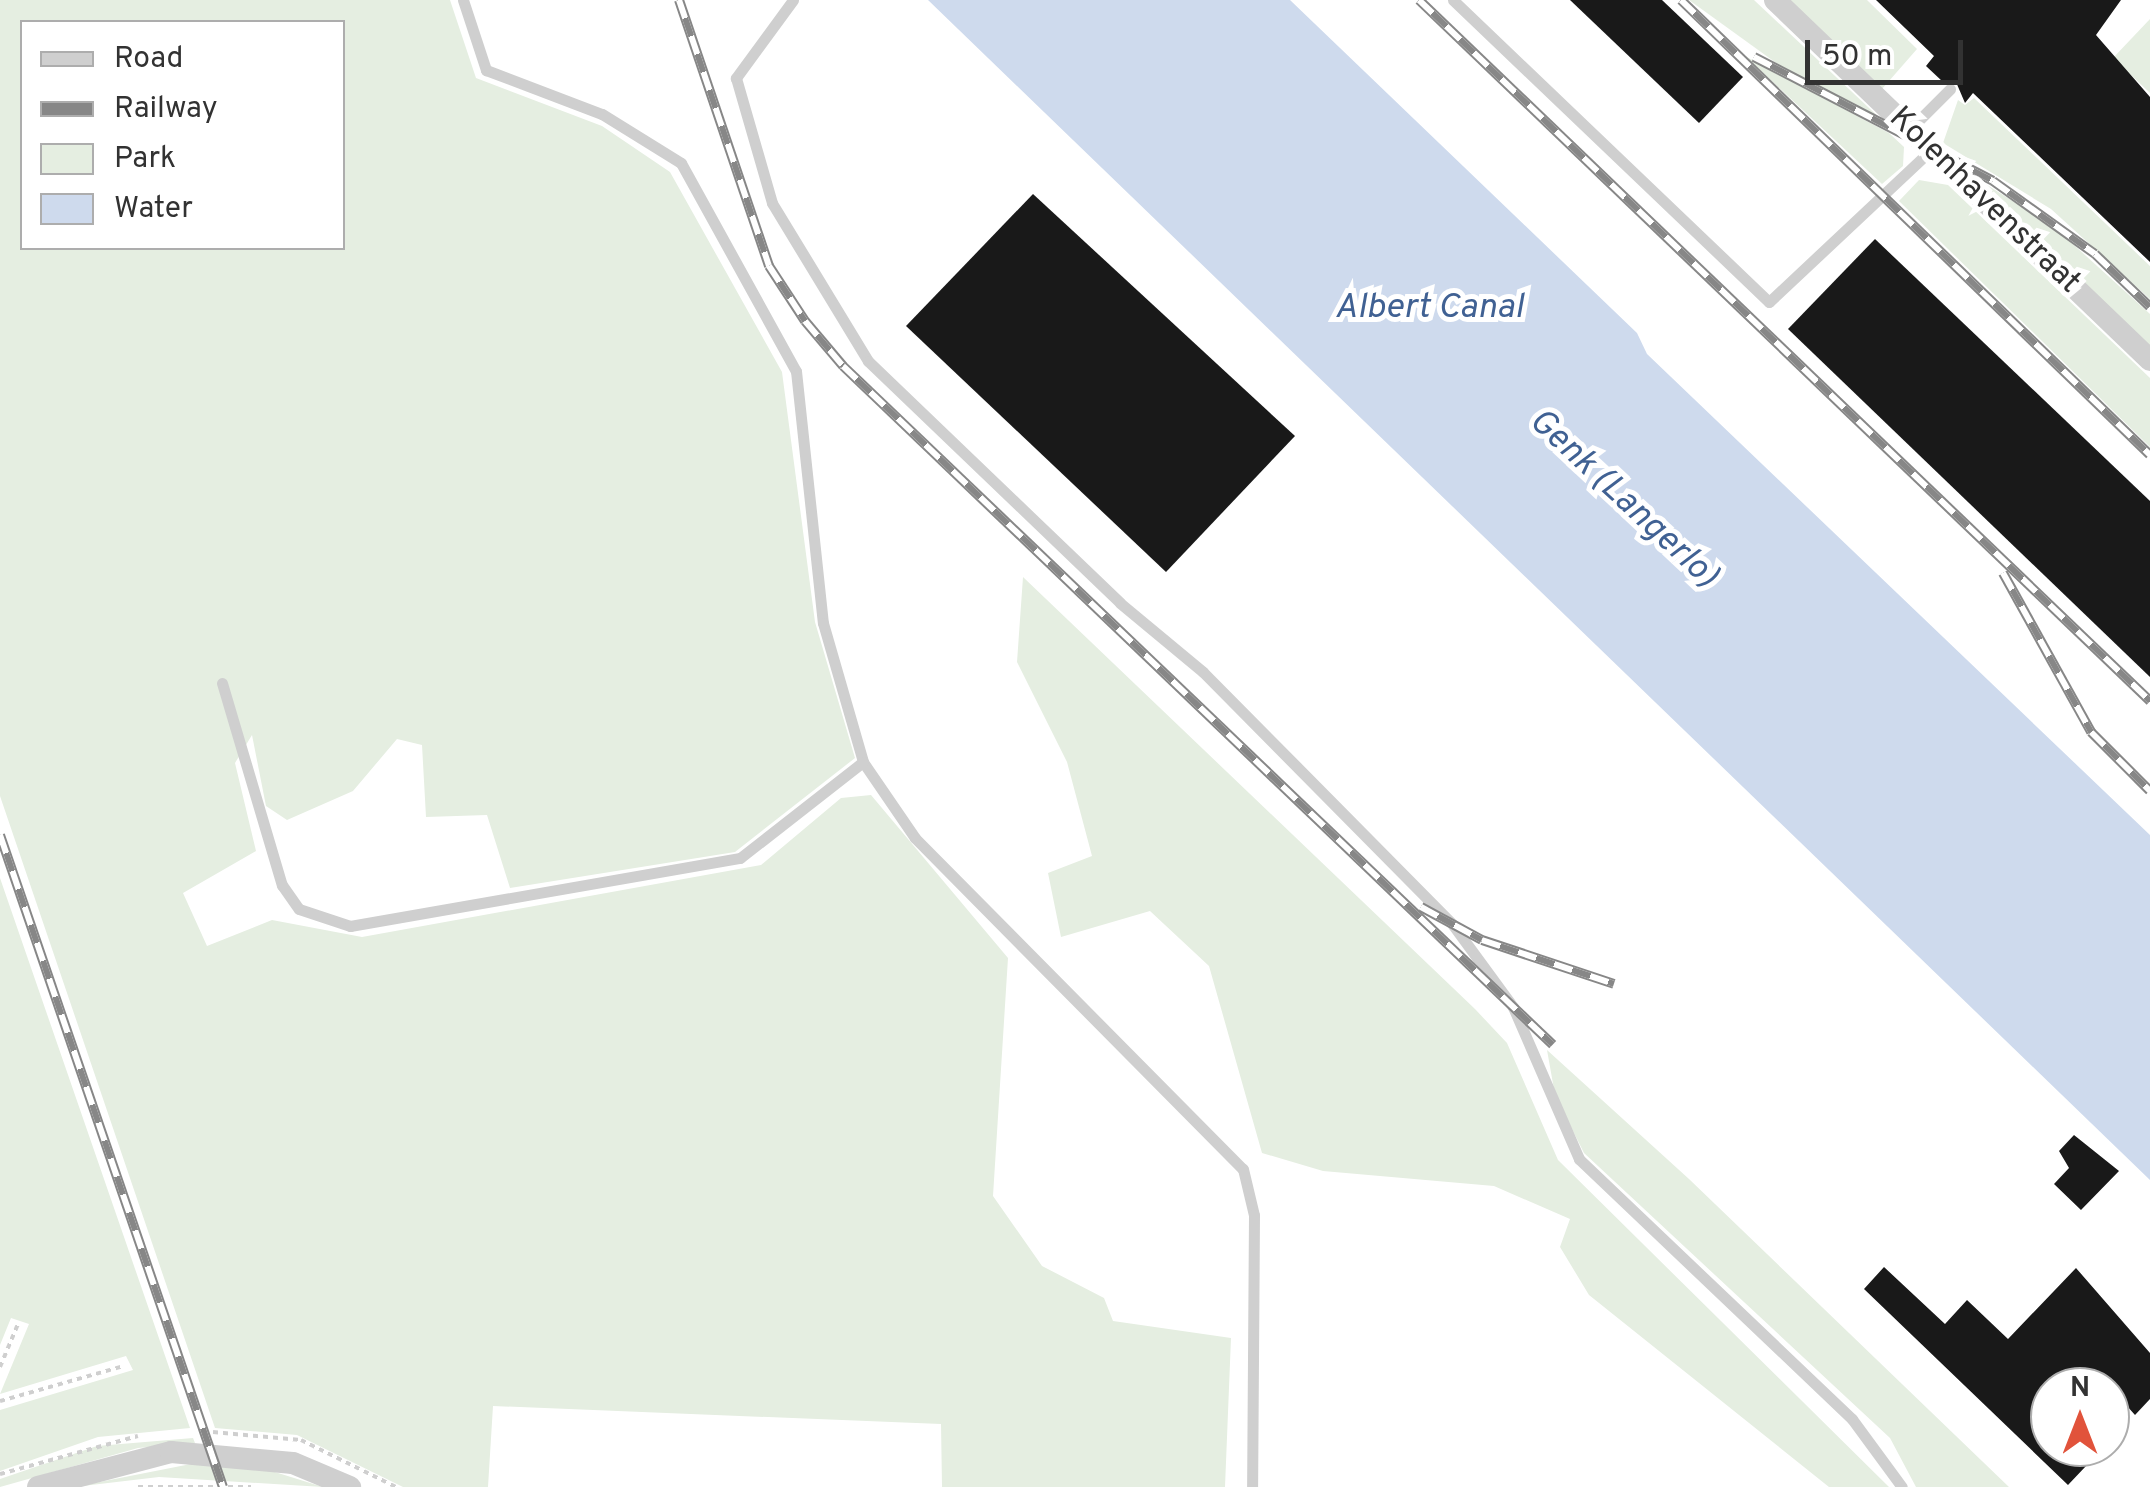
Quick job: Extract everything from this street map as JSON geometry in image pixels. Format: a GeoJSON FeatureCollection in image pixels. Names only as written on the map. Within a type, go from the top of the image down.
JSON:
{"type":"FeatureCollection","features":[{"type":"Feature","properties":{"kind":"street","name":"Kolenhavenstraat"},"geometry":{"type":"LineString","coordinates":[[1775,0],[2150,360]]}},
{"type":"Feature","properties":{"kind":"street"},"geometry":{"type":"LineString","coordinates":[[38,1487],[171,1452],[293,1464],[350,1487]]}},
{"type":"Feature","properties":{"kind":"lane"},"geometry":{"type":"LineString","coordinates":[[462,0],[486,70],[602,114],[681,162],[796,371],[823,623],[863,762],[915,838],[1243,1169],[1254,1216],[1252,1487]]}},
{"type":"Feature","properties":{"kind":"lane"},"geometry":{"type":"LineString","coordinates":[[793,0],[736,78],[772,203],[868,362],[1204,672],[1453,926],[1513,1007],[1578,1159],[1852,1418],[1902,1487]]}},
{"type":"Feature","properties":{"kind":"lane"},"geometry":{"type":"LineString","coordinates":[[1454,0],[1769,302],[1930,151]]}},
{"type":"Feature","properties":{"kind":"lane"},"geometry":{"type":"LineString","coordinates":[[1909,130],[1950,89]]}},
{"type":"Feature","properties":{"kind":"lane"},"geometry":{"type":"LineString","coordinates":[[222,684],[282,886],[299,909],[350,926],[740,858],[863,762]]}},
{"type":"Feature","properties":{"kind":"path"},"geometry":{"type":"LineString","coordinates":[[0,1367],[18,1324]]}},
{"type":"Feature","properties":{"kind":"path"},"geometry":{"type":"LineString","coordinates":[[0,1402],[124,1366]]}},
{"type":"Feature","properties":{"kind":"path"},"geometry":{"type":"LineString","coordinates":[[138,1487],[251,1487]]}},
{"type":"Feature","properties":{"kind":"green space"},"geometry":{"type":"Polygon","coordinates":[[[0,0],[450,0],[476,78],[602,126],[670,172],[782,372],[815,622],[855,758],[735,852],[510,888],[487,815],[426,817],[422,745],[397,739],[353,791],[287,820],[266,806],[252,735],[235,763],[256,851],[183,893],[207,946],[272,920],[362,937],[761,865],[841,798],[871,795],[1008,958],[993,1196],[1042,1266],[1104,1298],[1113,1321],[1231,1338],[1225,1487],[942,1487],[941,1424],[493,1406],[488,1487],[403,1487],[297,1435],[215,1428],[0,796],[0,0]]]}},
{"type":"Feature","properties":{"kind":"green space"},"geometry":{"type":"Polygon","coordinates":[[[1689,0],[1754,0],[1884,122],[1804,83],[1689,0]]]}},
{"type":"Feature","properties":{"kind":"green space"},"geometry":{"type":"Polygon","coordinates":[[[1789,0],[1867,0],[1917,49],[1882,89],[1789,0]]]}},
{"type":"Feature","properties":{"kind":"green space"},"geometry":{"type":"Polygon","coordinates":[[[2150,19],[2150,93],[2113,58],[2150,19]]]}},
{"type":"Feature","properties":{"kind":"green space"},"geometry":{"type":"Polygon","coordinates":[[[1745,56],[1889,133],[1904,147],[1903,166],[1882,184],[1745,56]]]}},
{"type":"Feature","properties":{"kind":"green space"},"geometry":{"type":"Polygon","coordinates":[[[1974,98],[2150,266],[2150,299],[2051,209],[1943,143],[1958,100],[1965,105],[1974,98]]]}},
{"type":"Feature","properties":{"kind":"green space"},"geometry":{"type":"Polygon","coordinates":[[[1919,180],[1948,185],[2150,378],[2150,447],[1899,201],[1919,180]]]}},
{"type":"Feature","properties":{"kind":"green space"},"geometry":{"type":"Polygon","coordinates":[[[1979,180],[2053,226],[2150,314],[2150,348],[1979,180]]]}},
{"type":"Feature","properties":{"kind":"green space"},"geometry":{"type":"Polygon","coordinates":[[[1023,577],[1475,1009],[1507,1043],[1558,1160],[1889,1487],[1829,1487],[1589,1295],[1560,1247],[1570,1219],[1494,1186],[1323,1171],[1262,1153],[1209,966],[1150,911],[1061,937],[1048,873],[1092,856],[1067,762],[1017,662],[1023,577]]]}},
{"type":"Feature","properties":{"kind":"green space"},"geometry":{"type":"Polygon","coordinates":[[[0,878],[190,1428],[98,1437],[0,1471],[0,1410],[133,1370],[126,1356],[0,1394],[29,1324],[11,1318],[0,1345],[0,878]]]}},
{"type":"Feature","properties":{"kind":"green space"},"geometry":{"type":"Polygon","coordinates":[[[1547,1050],[1689,1179],[2009,1487],[1916,1487],[1890,1438],[1584,1153],[1555,1095],[1547,1050]]]}},
{"type":"Feature","properties":{"kind":"green space"},"geometry":{"type":"Polygon","coordinates":[[[193,1438],[195,1443],[138,1448],[0,1487],[0,1479],[97,1446],[193,1438]]]}},
{"type":"Feature","properties":{"kind":"green space"},"geometry":{"type":"Polygon","coordinates":[[[196,1463],[262,1468],[323,1487],[159,1477],[74,1487],[196,1463]]]}},
{"type":"Feature","properties":{"kind":"water","name":"Albert Canal"},"geometry":{"type":"Polygon","coordinates":[[[928,0],[1290,0],[1637,333],[1647,354],[2150,835],[2150,1180],[928,0]]]}},
{"type":"Feature","properties":{"kind":"building"},"geometry":{"type":"Polygon","coordinates":[[[1570,0],[1662,0],[1743,77],[1699,123],[1570,0]]]}},
{"type":"Feature","properties":{"kind":"building"},"geometry":{"type":"Polygon","coordinates":[[[1876,0],[2121,0],[2096,35],[2150,97],[2150,262],[1973,93],[1965,103],[1956,82],[1943,82],[1926,66],[1934,56],[1876,0]]]}},
{"type":"Feature","properties":{"kind":"building"},"geometry":{"type":"Polygon","coordinates":[[[1033,194],[1295,436],[1166,572],[906,326],[1033,194]]]}},
{"type":"Feature","properties":{"kind":"building"},"geometry":{"type":"Polygon","coordinates":[[[1875,239],[2150,501],[2150,677],[1788,329],[1875,239]]]}},
{"type":"Feature","properties":{"kind":"building"},"geometry":{"type":"Polygon","coordinates":[[[2074,1135],[2119,1171],[2081,1210],[2054,1184],[2069,1168],[2059,1151],[2074,1135]]]}},
{"type":"Feature","properties":{"kind":"building"},"geometry":{"type":"Polygon","coordinates":[[[1884,1267],[1945,1324],[1967,1300],[2008,1339],[2076,1268],[2150,1353],[2150,1399],[2135,1415],[2130,1409],[2130,1367],[2030,1367],[2030,1448],[1864,1289],[1884,1267]]]}},
{"type":"Feature","properties":{"kind":"building"},"geometry":{"type":"Polygon","coordinates":[[[2049,1467],[2085,1467],[2068,1485],[2049,1467]]]}},
{"type":"Feature","properties":{"kind":"railway"},"geometry":{"type":"LineString","coordinates":[[679,0],[769,266],[805,321],[843,366],[1553,1045]]}},
{"type":"Feature","properties":{"kind":"railway"},"geometry":{"type":"LineString","coordinates":[[1419,0],[2150,701]]}},
{"type":"Feature","properties":{"kind":"railway"},"geometry":{"type":"LineString","coordinates":[[1681,0],[2150,455]]}},
{"type":"Feature","properties":{"kind":"railway"},"geometry":{"type":"LineString","coordinates":[[1754,57],[1993,181],[2095,254],[2150,307]]}},
{"type":"Feature","properties":{"kind":"railway"},"geometry":{"type":"LineString","coordinates":[[2003,573],[2091,732],[2150,791]]}},
{"type":"Feature","properties":{"kind":"railway"},"geometry":{"type":"LineString","coordinates":[[0,835],[223,1487]]}},
{"type":"Feature","properties":{"kind":"railway"},"geometry":{"type":"LineString","coordinates":[[1421,907],[1482,940],[1614,984]]}},
{"type":"Feature","properties":{"kind":"water label","name":"Genk (Langerlo)"},"geometry":{"type":"Point","coordinates":[1623,499]}}]}
